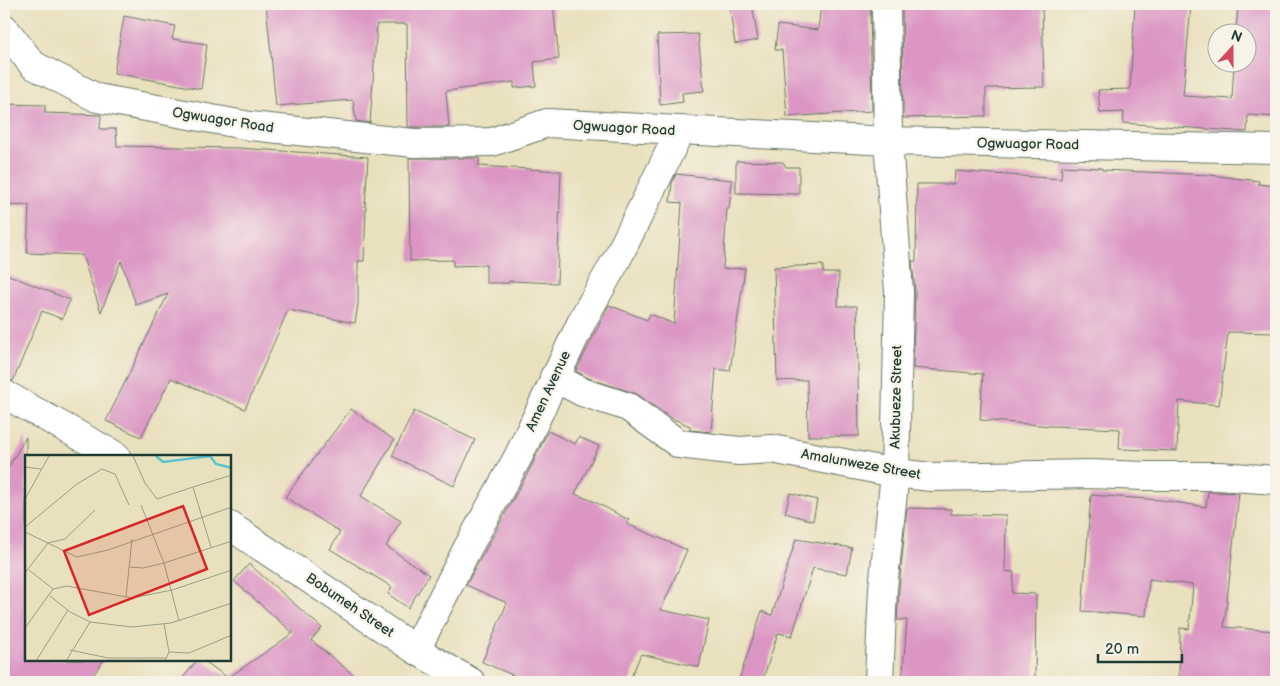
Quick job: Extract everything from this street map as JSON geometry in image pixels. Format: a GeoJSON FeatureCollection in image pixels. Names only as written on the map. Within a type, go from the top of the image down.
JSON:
{"type":"FeatureCollection","features":[{"type":"Feature","properties":{"kind":"street","name":"Akubueze Street"},"geometry":{"type":"LineString","coordinates":[[880,682],[883,588],[895,473],[899,292],[888,141],[886,4]]}},
{"type":"Feature","properties":{"kind":"street","name":"Ogwuagor Road"},"geometry":{"type":"LineString","coordinates":[[4,28],[33,65],[97,98],[250,126],[414,144],[492,142],[546,124],[888,141],[1276,149]]}},
{"type":"Feature","properties":{"kind":"street","name":"Amen Avenue"},"geometry":{"type":"LineString","coordinates":[[416,650],[518,457],[583,318],[618,257],[680,131]]}},
{"type":"Feature","properties":{"kind":"street","name":"Amalunweze Street"},"geometry":{"type":"LineString","coordinates":[[554,377],[582,392],[628,407],[678,444],[739,451],[772,449],[895,473],[931,477],[1089,474],[1219,476],[1276,480]]}},
{"type":"Feature","properties":{"kind":"street"},"geometry":{"type":"LineString","coordinates":[[4,394],[114,455]]}},
{"type":"Feature","properties":{"kind":"street","name":"Bobumeh Street"},"geometry":{"type":"LineString","coordinates":[[231,527],[416,650],[472,682]]}},
{"type":"Feature","properties":{"kind":"building"},"geometry":{"type":"Polygon","coordinates":[[[266,4],[553,4],[559,59],[534,62],[536,86],[514,88],[514,82],[446,91],[449,127],[408,127],[407,24],[377,24],[370,123],[356,121],[353,100],[276,106],[266,4]]]}},
{"type":"Feature","properties":{"kind":"building"},"geometry":{"type":"Polygon","coordinates":[[[729,4],[752,4],[758,40],[735,44],[729,4]]]}},
{"type":"Feature","properties":{"kind":"building"},"geometry":{"type":"Polygon","coordinates":[[[821,4],[870,6],[872,111],[787,117],[782,50],[775,50],[778,25],[818,30],[821,4]]]}},
{"type":"Feature","properties":{"kind":"building"},"geometry":{"type":"Polygon","coordinates":[[[902,4],[1042,4],[1044,87],[986,88],[986,116],[903,118],[902,4]]]}},
{"type":"Feature","properties":{"kind":"building"},"geometry":{"type":"Polygon","coordinates":[[[1135,4],[1191,4],[1183,96],[1232,99],[1233,72],[1258,72],[1258,22],[1237,22],[1238,4],[1276,4],[1276,117],[1248,115],[1247,132],[1123,123],[1124,112],[1100,113],[1098,90],[1130,89],[1135,4]]]}},
{"type":"Feature","properties":{"kind":"building"},"geometry":{"type":"Polygon","coordinates":[[[124,16],[175,26],[172,39],[207,44],[201,89],[114,73],[124,16]]]}},
{"type":"Feature","properties":{"kind":"building"},"geometry":{"type":"Polygon","coordinates":[[[698,34],[704,91],[682,93],[683,102],[660,105],[657,35],[698,34]]]}},
{"type":"Feature","properties":{"kind":"building"},"geometry":{"type":"Polygon","coordinates":[[[4,104],[45,105],[45,113],[101,115],[100,129],[116,129],[117,146],[239,148],[368,157],[364,261],[358,261],[358,304],[355,323],[288,310],[245,409],[171,378],[141,437],[106,421],[168,294],[136,305],[121,261],[101,312],[82,255],[27,253],[29,205],[4,206],[4,104]]]}},
{"type":"Feature","properties":{"kind":"building"},"geometry":{"type":"Polygon","coordinates":[[[409,158],[479,158],[479,166],[561,171],[557,283],[509,281],[509,283],[486,283],[486,265],[453,266],[453,260],[410,261],[409,158]]]}},
{"type":"Feature","properties":{"kind":"building"},"geometry":{"type":"Polygon","coordinates":[[[736,161],[783,162],[786,167],[799,167],[799,194],[736,193],[736,161]]]}},
{"type":"Feature","properties":{"kind":"building"},"geometry":{"type":"Polygon","coordinates":[[[1062,166],[1102,168],[1102,170],[1210,175],[1259,181],[1258,184],[1276,186],[1276,333],[1228,332],[1219,405],[1179,401],[1177,451],[1119,449],[1120,429],[980,420],[983,374],[913,368],[915,292],[912,261],[916,261],[917,184],[954,184],[955,171],[1061,179],[1062,166]]]}},
{"type":"Feature","properties":{"kind":"building"},"geometry":{"type":"Polygon","coordinates":[[[676,174],[732,180],[729,209],[727,209],[723,269],[745,268],[730,371],[716,369],[711,432],[690,430],[690,426],[669,417],[637,394],[588,378],[576,371],[609,305],[647,320],[650,314],[674,324],[682,203],[670,202],[672,183],[676,174]]]}},
{"type":"Feature","properties":{"kind":"building"},"geometry":{"type":"Polygon","coordinates":[[[823,265],[823,273],[839,273],[838,306],[857,306],[859,436],[808,436],[807,380],[777,381],[774,267],[823,265]]]}},
{"type":"Feature","properties":{"kind":"building"},"geometry":{"type":"Polygon","coordinates":[[[4,273],[70,300],[62,319],[42,311],[13,381],[4,378],[4,273]]]}},
{"type":"Feature","properties":{"kind":"building"},"geometry":{"type":"Polygon","coordinates":[[[351,409],[394,440],[361,496],[401,521],[386,546],[429,575],[408,608],[388,594],[392,587],[330,549],[340,532],[285,497],[351,409]]]}},
{"type":"Feature","properties":{"kind":"building"},"geometry":{"type":"Polygon","coordinates":[[[414,411],[475,440],[454,486],[392,456],[414,411]]]}},
{"type":"Feature","properties":{"kind":"building"},"geometry":{"type":"Polygon","coordinates":[[[548,431],[575,444],[579,437],[599,446],[575,494],[593,501],[629,520],[627,524],[687,550],[661,610],[709,620],[699,667],[641,654],[629,682],[529,682],[482,662],[507,603],[466,585],[532,465],[548,431]]]}},
{"type":"Feature","properties":{"kind":"building"},"geometry":{"type":"Polygon","coordinates":[[[26,437],[25,661],[103,661],[88,682],[4,682],[4,475],[26,437]]]}},
{"type":"Feature","properties":{"kind":"building"},"geometry":{"type":"Polygon","coordinates":[[[1208,492],[1239,493],[1224,627],[1276,631],[1276,682],[1179,682],[1180,628],[1189,629],[1193,585],[1149,579],[1146,616],[1082,611],[1091,495],[1161,500],[1206,507],[1208,492]]]}},
{"type":"Feature","properties":{"kind":"building"},"geometry":{"type":"Polygon","coordinates":[[[790,493],[817,500],[813,521],[785,513],[790,493]]]}},
{"type":"Feature","properties":{"kind":"building"},"geometry":{"type":"Polygon","coordinates":[[[907,508],[951,509],[951,514],[1006,515],[1005,571],[1014,572],[1012,593],[1036,594],[1035,679],[1007,679],[1007,682],[902,682],[907,620],[897,620],[907,508]]]}},
{"type":"Feature","properties":{"kind":"building"},"geometry":{"type":"Polygon","coordinates":[[[796,539],[852,548],[847,574],[813,568],[792,636],[778,633],[762,682],[738,682],[762,611],[772,615],[796,539]]]}},
{"type":"Feature","properties":{"kind":"building"},"geometry":{"type":"Polygon","coordinates":[[[249,564],[322,628],[311,640],[362,682],[180,682],[196,661],[204,661],[228,678],[293,633],[234,581],[249,564]]]}}]}
